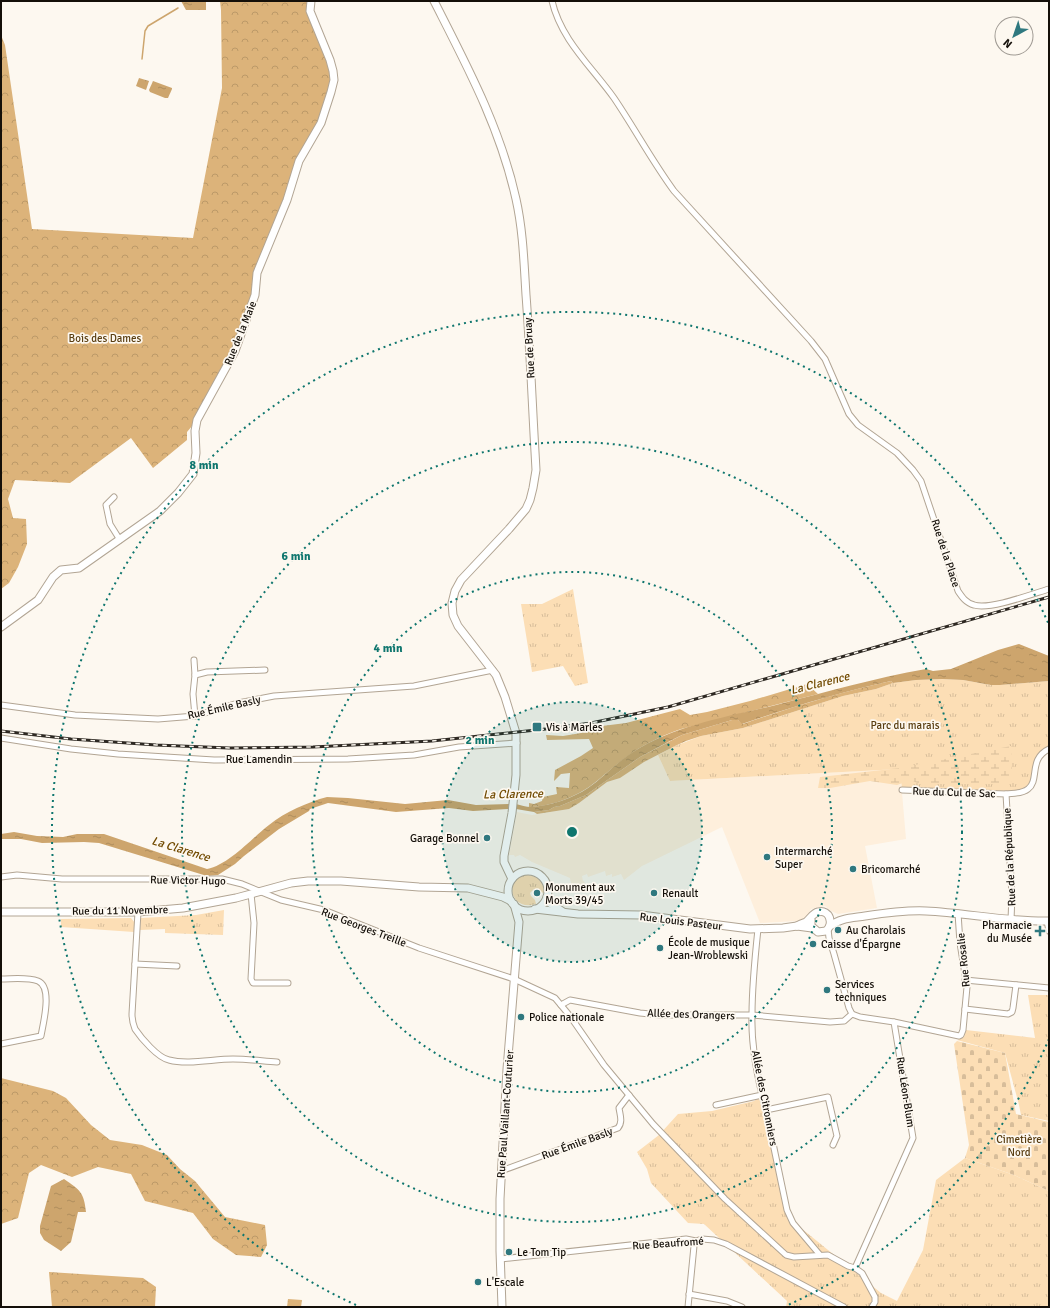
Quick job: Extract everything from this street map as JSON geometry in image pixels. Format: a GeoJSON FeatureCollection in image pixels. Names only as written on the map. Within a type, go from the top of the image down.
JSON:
{"type":"FeatureCollection","features":[{"type":"Feature","properties":{"kind":"main road","name":"Rue de la Maie"},"geometry":{"type":"LineString","coordinates":[[1,627],[38,600],[53,577],[61,570],[79,568],[160,511],[178,494],[193,474],[196,453],[195,431],[197,420],[235,351],[255,295],[257,273],[287,200],[299,161],[320,123],[334,80],[330,60],[310,11],[311,1]]}},
{"type":"Feature","properties":{"kind":"main road","name":"Rue de Bruay"},"geometry":{"type":"LineString","coordinates":[[434,1],[474,78],[494,124],[517,200],[525,267],[536,470],[533,488],[530,500],[518,519],[461,580],[454,591],[452,603],[453,615],[458,626],[493,670],[499,680],[515,729],[517,743],[516,775],[512,813],[504,856],[506,865]]}},
{"type":"Feature","properties":{"kind":"main road"},"geometry":{"type":"LineString","coordinates":[[506,865],[524,871],[534,872],[543,878],[547,886],[547,897],[550,903],[565,913]]}},
{"type":"Feature","properties":{"kind":"main road"},"geometry":{"type":"LineString","coordinates":[[506,865],[512,879]]}},
{"type":"Feature","properties":{"kind":"main road"},"geometry":{"type":"LineString","coordinates":[[512,903],[508,894],[509,886],[512,879],[517,874],[524,871]]}},
{"type":"Feature","properties":{"kind":"main road"},"geometry":{"type":"LineString","coordinates":[[260,891],[308,880],[419,887],[468,888],[507,898],[521,909],[532,910]]}},
{"type":"Feature","properties":{"kind":"main road"},"geometry":{"type":"LineString","coordinates":[[492,894],[509,886]]}},
{"type":"Feature","properties":{"kind":"main road","name":"Rue du 11 Novembre"},"geometry":{"type":"LineString","coordinates":[[1,912],[138,912],[183,908],[236,898],[260,891]]}},
{"type":"Feature","properties":{"kind":"main road"},"geometry":{"type":"LineString","coordinates":[[518,922],[522,915],[542,905],[547,897]]}},
{"type":"Feature","properties":{"kind":"main road","name":"Rue Paul Vaillant-Couturier"},"geometry":{"type":"LineString","coordinates":[[502,1307],[500,1259],[501,1171],[518,922],[512,903]]}},
{"type":"Feature","properties":{"kind":"main road","name":"Rue Louis Pasteur"},"geometry":{"type":"LineString","coordinates":[[532,910],[578,914],[641,915],[720,926],[758,929],[797,926],[815,930]]}},
{"type":"Feature","properties":{"kind":"main road"},"geometry":{"type":"LineString","coordinates":[[842,919],[823,932],[815,930],[810,923],[811,918],[815,913],[820,912],[826,913],[830,917],[842,919],[897,911],[958,913],[1011,920],[1048,921]]}},
{"type":"Feature","properties":{"kind":"main road"},"geometry":{"type":"LineString","coordinates":[[829,927],[830,917]]}},
{"type":"Feature","properties":{"kind":"main road","name":"Rue Louis Pasteur"},"geometry":{"type":"LineString","coordinates":[[797,926],[811,918]]}},
{"type":"Feature","properties":{"kind":"street","name":"Rue de la Place"},"geometry":{"type":"LineString","coordinates":[[552,1],[561,28],[576,50],[615,100],[657,168],[674,191],[811,341],[825,360],[849,414],[858,425],[897,453],[917,475],[924,489],[958,591],[961,596],[968,603],[984,606],[1014,600],[1049,589]]}},
{"type":"Feature","properties":{"kind":"street"},"geometry":{"type":"LineString","coordinates":[[114,497],[106,505],[110,524],[120,540]]}},
{"type":"Feature","properties":{"kind":"street"},"geometry":{"type":"LineString","coordinates":[[194,660],[195,675],[193,694],[195,716]]}},
{"type":"Feature","properties":{"kind":"street"},"geometry":{"type":"LineString","coordinates":[[195,675],[207,672],[265,670]]}},
{"type":"Feature","properties":{"kind":"street","name":"Rue Émile Basly"},"geometry":{"type":"LineString","coordinates":[[1,705],[75,715],[158,719],[195,716],[238,703],[274,696],[414,686],[493,670]]}},
{"type":"Feature","properties":{"kind":"street","name":"Rue Lamendin"},"geometry":{"type":"LineString","coordinates":[[1,738],[118,754],[214,760],[348,759],[414,755],[459,747],[517,743]]}},
{"type":"Feature","properties":{"kind":"street","name":"Rue du Cul de Sac"},"geometry":{"type":"LineString","coordinates":[[902,790],[1006,794],[1022,792],[1029,789],[1032,784],[1038,759],[1042,753],[1049,749]]}},
{"type":"Feature","properties":{"kind":"street","name":"Rue de la République"},"geometry":{"type":"LineString","coordinates":[[1006,794],[1012,895],[1011,920]]}},
{"type":"Feature","properties":{"kind":"street","name":"Rue Victor Hugo"},"geometry":{"type":"LineString","coordinates":[[1,877],[16,874],[62,879],[222,879],[242,884],[260,891]]}},
{"type":"Feature","properties":{"kind":"street","name":"Rue Georges Treille"},"geometry":{"type":"LineString","coordinates":[[260,891],[290,903],[324,910],[418,948],[514,980],[550,996],[561,1005],[582,1032],[604,1065],[653,1124],[725,1199],[786,1255],[794,1257],[820,1255]]}},
{"type":"Feature","properties":{"kind":"street"},"geometry":{"type":"LineString","coordinates":[[252,894],[254,923],[251,978],[253,983],[288,983]]}},
{"type":"Feature","properties":{"kind":"street"},"geometry":{"type":"LineString","coordinates":[[138,912],[132,1022],[139,1034],[162,1058],[175,1061],[233,1059],[277,1062]]}},
{"type":"Feature","properties":{"kind":"street","name":"Rue Rosalie"},"geometry":{"type":"LineString","coordinates":[[894,1022],[959,1036],[961,1035],[963,1030],[967,987],[960,943],[958,913]]}},
{"type":"Feature","properties":{"kind":"street"},"geometry":{"type":"LineString","coordinates":[[1048,921],[1049,931]]}},
{"type":"Feature","properties":{"kind":"street"},"geometry":{"type":"LineString","coordinates":[[829,927],[829,938],[852,1014],[860,1017],[894,1022]]}},
{"type":"Feature","properties":{"kind":"street","name":"Allée des Citronniers"},"geometry":{"type":"LineString","coordinates":[[758,929],[752,1015],[762,1095],[787,1210],[793,1223],[820,1255]]}},
{"type":"Feature","properties":{"kind":"street"},"geometry":{"type":"LineString","coordinates":[[815,930],[831,943]]}},
{"type":"Feature","properties":{"kind":"street"},"geometry":{"type":"LineString","coordinates":[[135,964],[177,966]]}},
{"type":"Feature","properties":{"kind":"street"},"geometry":{"type":"LineString","coordinates":[[1,979],[27,979],[39,981],[44,985],[46,990],[46,1013],[41,1036],[1,1044]]}},
{"type":"Feature","properties":{"kind":"street"},"geometry":{"type":"LineString","coordinates":[[966,980],[1049,988]]}},
{"type":"Feature","properties":{"kind":"street"},"geometry":{"type":"LineString","coordinates":[[964,1009],[1008,1014],[1012,1012],[1016,985]]}},
{"type":"Feature","properties":{"kind":"street","name":"Allée des Orangers"},"geometry":{"type":"LineString","coordinates":[[561,1005],[570,1000],[640,1013],[660,1015],[752,1015],[830,1022],[844,1021],[852,1014]]}},
{"type":"Feature","properties":{"kind":"street","name":"Rue Léon-Blum"},"geometry":{"type":"LineString","coordinates":[[855,1268],[913,1138],[894,1022]]}},
{"type":"Feature","properties":{"kind":"street","name":"Rue Émile Basly"},"geometry":{"type":"LineString","coordinates":[[501,1171],[618,1128],[621,1125],[619,1108],[628,1094]]}},
{"type":"Feature","properties":{"kind":"street"},"geometry":{"type":"LineString","coordinates":[[716,1105],[762,1095]]}},
{"type":"Feature","properties":{"kind":"street"},"geometry":{"type":"LineString","coordinates":[[766,1110],[828,1097],[837,1136],[833,1145]]}},
{"type":"Feature","properties":{"kind":"street","name":"Rue Beaufromé"},"geometry":{"type":"LineString","coordinates":[[500,1259],[686,1239],[696,1241],[702,1239],[714,1240],[726,1244],[844,1307]]}},
{"type":"Feature","properties":{"kind":"street"},"geometry":{"type":"LineString","coordinates":[[688,1307],[694,1246],[696,1241]]}},
{"type":"Feature","properties":{"kind":"street"},"geometry":{"type":"LineString","coordinates":[[820,1255],[828,1255],[862,1273],[875,1297],[875,1302],[872,1307]]}},
{"type":"Feature","properties":{"kind":"street"},"geometry":{"type":"LineString","coordinates":[[689,1294],[727,1300],[742,1307]]}},
{"type":"Feature","properties":{"kind":"shaded area"},"geometry":{"type":"Polygon","coordinates":[[[658,755],[670,781],[900,769],[906,839],[865,846],[877,908],[838,914],[825,906],[811,909],[808,915],[797,921],[760,923],[722,827],[642,866],[624,880],[621,874],[612,877],[612,874],[606,876],[605,871],[588,877],[587,874],[582,876],[586,886],[574,888],[574,884],[571,884],[570,878],[532,862],[520,855],[515,857],[514,855],[509,855],[517,812],[532,815],[569,809],[607,782],[620,778],[644,762],[658,755]]]}},
{"type":"Feature","properties":{"kind":"green space","name":"Bois des Dames"},"geometry":{"type":"Polygon","coordinates":[[[220,1],[311,1],[310,11],[330,60],[331,92],[310,139],[257,273],[255,295],[235,351],[197,420],[187,432],[187,440],[153,468],[131,438],[70,483],[15,480],[8,499],[13,518],[26,519],[27,544],[18,567],[9,583],[1,589],[1,35],[5,45],[32,229],[193,238],[222,88],[220,1]]]}},
{"type":"Feature","properties":{"kind":"green space"},"geometry":{"type":"Polygon","coordinates":[[[573,589],[588,683],[575,686],[563,666],[532,672],[521,604],[542,604],[573,589]]]}},
{"type":"Feature","properties":{"kind":"green space","name":"Parc du marais"},"geometry":{"type":"Polygon","coordinates":[[[942,679],[963,680],[991,685],[1049,681],[1049,749],[1042,753],[1032,784],[1022,792],[902,790],[900,769],[670,781],[658,755],[675,746],[701,736],[743,728],[843,696],[876,689],[893,683],[942,679]]]}},
{"type":"Feature","properties":{"kind":"green space"},"geometry":{"type":"Polygon","coordinates":[[[891,681],[893,683],[876,689],[843,696],[743,728],[701,736],[686,741],[644,762],[620,778],[607,782],[569,809],[537,814],[534,812],[549,810],[586,795],[640,757],[682,735],[732,720],[738,720],[743,724],[816,700],[891,681]]]}},
{"type":"Feature","properties":{"kind":"green space"},"geometry":{"type":"Polygon","coordinates":[[[807,684],[818,694],[681,729],[668,734],[650,742],[632,753],[589,787],[576,795],[552,804],[529,807],[529,803],[534,804],[542,801],[543,797],[557,794],[556,787],[569,788],[570,773],[561,774],[554,781],[555,770],[593,748],[589,739],[547,740],[546,735],[563,736],[581,733],[602,726],[626,723],[680,709],[690,715],[707,712],[807,684]]]}},
{"type":"Feature","properties":{"kind":"green space"},"geometry":{"type":"Polygon","coordinates":[[[1011,746],[1011,782],[1003,784],[919,784],[911,780],[897,785],[870,781],[830,788],[818,788],[820,777],[900,768],[1011,746]]]}},
{"type":"Feature","properties":{"kind":"green space"},"geometry":{"type":"Polygon","coordinates":[[[525,875],[533,876],[543,885],[544,893],[534,889],[530,893],[536,904],[521,904],[513,895],[512,889],[514,884],[518,879],[525,875]]]}},
{"type":"Feature","properties":{"kind":"green space"},"geometry":{"type":"Polygon","coordinates":[[[224,910],[223,935],[165,933],[165,929],[140,930],[141,918],[196,915],[224,910]]]}},
{"type":"Feature","properties":{"kind":"green space"},"geometry":{"type":"Polygon","coordinates":[[[131,918],[135,923],[134,932],[61,927],[61,919],[131,918]]]}},
{"type":"Feature","properties":{"kind":"green space"},"geometry":{"type":"Polygon","coordinates":[[[1028,995],[1049,995],[1049,1121],[1021,1115],[1005,1053],[957,1040],[964,1037],[966,1030],[1035,1038],[1028,995]]]}},
{"type":"Feature","properties":{"kind":"green space","name":"Cimetière Nord"},"geometry":{"type":"Polygon","coordinates":[[[957,1041],[1005,1053],[1016,1114],[1049,1122],[1049,1191],[1014,1175],[965,1158],[969,1145],[954,1044],[957,1041]]]}},
{"type":"Feature","properties":{"kind":"green space"},"geometry":{"type":"Polygon","coordinates":[[[1,1078],[53,1091],[66,1098],[91,1125],[110,1140],[142,1145],[167,1155],[180,1169],[195,1181],[225,1217],[265,1225],[267,1245],[261,1257],[236,1255],[213,1239],[193,1213],[145,1201],[131,1174],[98,1167],[72,1177],[41,1165],[29,1173],[18,1218],[1,1224],[1,1078]]]}},
{"type":"Feature","properties":{"kind":"green space"},"geometry":{"type":"Polygon","coordinates":[[[764,1094],[790,1215],[796,1224],[881,1293],[897,1301],[923,1250],[936,1180],[965,1158],[1014,1175],[1049,1191],[1049,1307],[786,1307],[787,1301],[704,1224],[688,1223],[651,1183],[647,1169],[637,1152],[659,1135],[678,1114],[712,1111],[754,1101],[764,1094]]]}},
{"type":"Feature","properties":{"kind":"green space"},"geometry":{"type":"Polygon","coordinates":[[[49,1272],[143,1278],[156,1287],[155,1307],[52,1307],[49,1272]]]}},
{"type":"Feature","properties":{"kind":"green space"},"geometry":{"type":"Polygon","coordinates":[[[288,1299],[302,1300],[301,1307],[287,1307],[288,1299]]]}},
{"type":"Feature","properties":{"kind":"water"},"geometry":{"type":"Polygon","coordinates":[[[181,1],[206,1],[206,10],[186,10],[181,1]]]}},
{"type":"Feature","properties":{"kind":"water"},"geometry":{"type":"Polygon","coordinates":[[[139,78],[149,81],[146,90],[136,86],[139,78]]]}},
{"type":"Feature","properties":{"kind":"water"},"geometry":{"type":"Polygon","coordinates":[[[153,81],[172,88],[168,98],[150,92],[149,90],[153,81]]]}},
{"type":"Feature","properties":{"kind":"water"},"geometry":{"type":"Polygon","coordinates":[[[1019,644],[1049,656],[1049,681],[991,685],[963,680],[942,679],[893,683],[891,681],[872,685],[816,700],[742,724],[738,720],[732,720],[682,735],[640,757],[586,795],[549,810],[534,812],[516,809],[516,804],[529,807],[538,806],[561,801],[575,795],[594,784],[621,760],[633,752],[649,743],[684,728],[888,677],[926,669],[933,671],[951,669],[998,650],[1019,644]]]}},
{"type":"Feature","properties":{"kind":"water"},"geometry":{"type":"Polygon","coordinates":[[[327,797],[405,804],[448,800],[476,805],[509,804],[508,809],[473,811],[449,808],[396,812],[328,803],[310,809],[279,829],[235,864],[218,875],[207,876],[99,843],[42,843],[21,839],[1,839],[1,834],[14,832],[37,836],[63,837],[77,834],[104,834],[207,869],[232,857],[269,825],[282,816],[312,802],[327,797]]]}},
{"type":"Feature","properties":{"kind":"water"},"geometry":{"type":"Polygon","coordinates":[[[64,1179],[80,1192],[84,1200],[86,1212],[78,1212],[71,1242],[61,1251],[44,1240],[40,1233],[40,1226],[51,1186],[64,1179]]]}},
{"type":"Feature","properties":{"kind":"waterway"},"geometry":{"type":"LineString","coordinates":[[142,59],[145,31],[148,26],[178,8]]}},
{"type":"Feature","properties":{"kind":"railway"},"geometry":{"type":"LineString","coordinates":[[1,731],[71,739],[229,748],[313,747],[432,741],[555,728],[591,723],[668,707],[1049,597]]}},
{"type":"Feature","properties":{"kind":"place","name":"Vis à Marles"},"geometry":{"type":"Point","coordinates":[537,727]}},
{"type":"Feature","properties":{"kind":"place","name":"Garage Bonnel"},"geometry":{"type":"Point","coordinates":[487,838]}},
{"type":"Feature","properties":{"kind":"place","name":"Intermarché Super"},"geometry":{"type":"Point","coordinates":[767,857]}},
{"type":"Feature","properties":{"kind":"place","name":"Bricomarché"},"geometry":{"type":"Point","coordinates":[853,869]}},
{"type":"Feature","properties":{"kind":"place","name":"Monument aux Morts 39/45"},"geometry":{"type":"Point","coordinates":[537,893]}},
{"type":"Feature","properties":{"kind":"place","name":"Renault"},"geometry":{"type":"Point","coordinates":[654,893]}},
{"type":"Feature","properties":{"kind":"place","name":"Au Charolais"},"geometry":{"type":"Point","coordinates":[838,930]}},
{"type":"Feature","properties":{"kind":"place","name":"Pharmacie du Musée"},"geometry":{"type":"Point","coordinates":[1040,931]}},
{"type":"Feature","properties":{"kind":"place","name":"Caisse d'Épargne"},"geometry":{"type":"Point","coordinates":[813,944]}},
{"type":"Feature","properties":{"kind":"place","name":"École de musique Jean-Wroblewski"},"geometry":{"type":"Point","coordinates":[660,948]}},
{"type":"Feature","properties":{"kind":"place","name":"Services techniques"},"geometry":{"type":"Point","coordinates":[827,990]}},
{"type":"Feature","properties":{"kind":"place","name":"Police nationale"},"geometry":{"type":"Point","coordinates":[521,1017]}},
{"type":"Feature","properties":{"kind":"place","name":"Le Tom Tip"},"geometry":{"type":"Point","coordinates":[509,1252]}},
{"type":"Feature","properties":{"kind":"place","name":"L'Escale"},"geometry":{"type":"Point","coordinates":[478,1282]}},
{"type":"Feature","properties":{"kind":"water label","name":"La Clarence"},"geometry":{"type":"Point","coordinates":[820,683]}},
{"type":"Feature","properties":{"kind":"water label","name":"La Clarence"},"geometry":{"type":"Point","coordinates":[513,794]}},
{"type":"Feature","properties":{"kind":"water label","name":"La Clarence"},"geometry":{"type":"Point","coordinates":[181,849]}}]}
